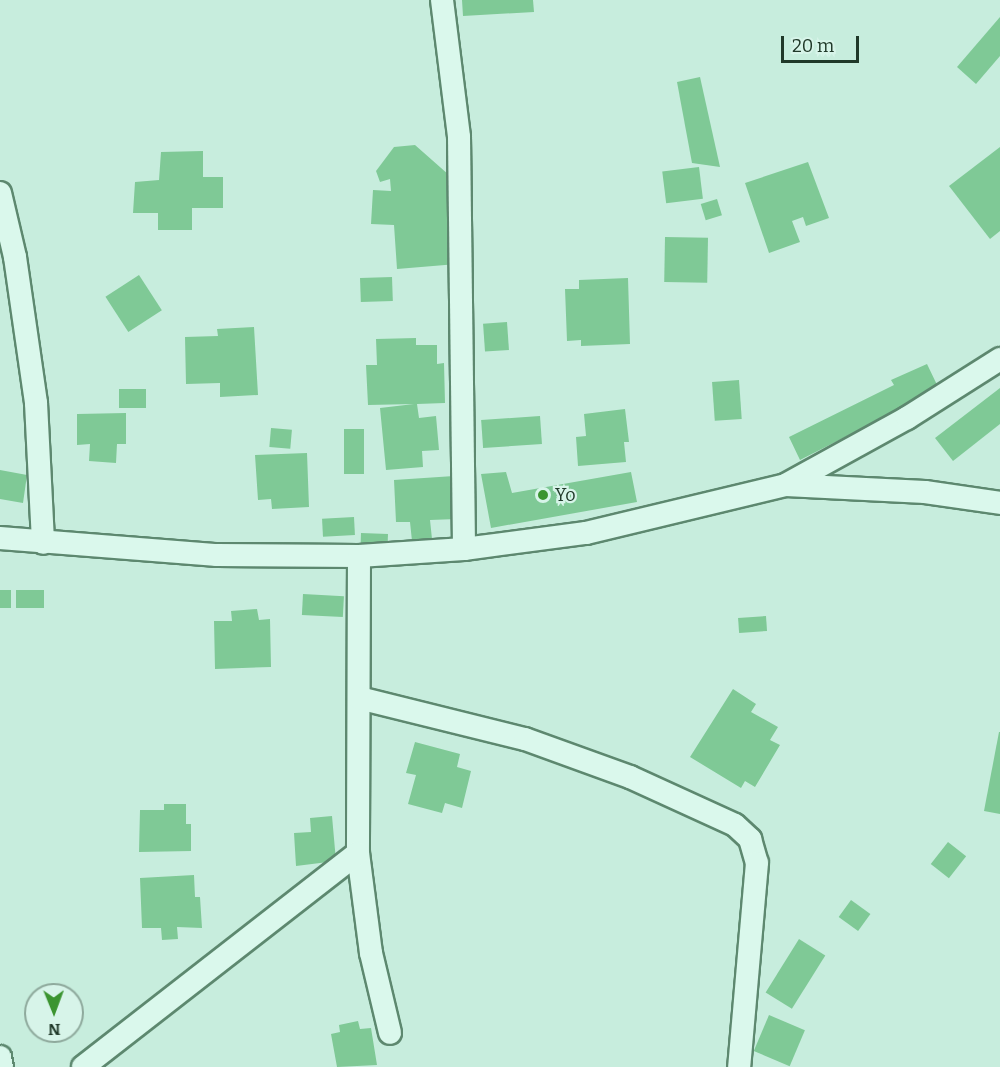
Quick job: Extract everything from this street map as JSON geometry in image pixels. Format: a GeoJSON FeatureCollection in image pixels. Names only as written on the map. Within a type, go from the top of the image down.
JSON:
{"type":"FeatureCollection","features":[{"type":"Feature","properties":{"kind":"street"},"geometry":{"type":"LineString","coordinates":[[442,0],[459,137],[464,549]]}},
{"type":"Feature","properties":{"kind":"street"},"geometry":{"type":"LineString","coordinates":[[0,193],[15,257],[36,403],[43,543]]}},
{"type":"Feature","properties":{"kind":"street"},"geometry":{"type":"LineString","coordinates":[[0,538],[217,555],[359,556],[464,549],[586,533],[786,485],[907,418],[1000,359]]}},
{"type":"Feature","properties":{"kind":"street"},"geometry":{"type":"LineString","coordinates":[[786,485],[925,492],[1000,503]]}},
{"type":"Feature","properties":{"kind":"street"},"geometry":{"type":"LineString","coordinates":[[359,556],[358,853],[370,953],[390,1033]]}},
{"type":"Feature","properties":{"kind":"street"},"geometry":{"type":"LineString","coordinates":[[359,698],[525,740],[630,777],[735,825],[750,839],[757,863],[740,1067]]}},
{"type":"Feature","properties":{"kind":"street"},"geometry":{"type":"LineString","coordinates":[[83,1067],[264,922],[358,853]]}},
{"type":"Feature","properties":{"kind":"street"},"geometry":{"type":"LineString","coordinates":[[0,1057],[2,1067]]}},
{"type":"Feature","properties":{"kind":"building"},"geometry":{"type":"Polygon","coordinates":[[[462,0],[533,0],[534,12],[463,16],[462,0]]]}},
{"type":"Feature","properties":{"kind":"building"},"geometry":{"type":"Polygon","coordinates":[[[1000,17],[1000,56],[976,84],[957,67],[1000,17]]]}},
{"type":"Feature","properties":{"kind":"building"},"geometry":{"type":"Polygon","coordinates":[[[700,77],[720,167],[692,163],[677,82],[700,77]]]}},
{"type":"Feature","properties":{"kind":"building"},"geometry":{"type":"Polygon","coordinates":[[[415,145],[449,175],[457,264],[397,269],[394,225],[371,224],[373,190],[391,191],[390,179],[380,182],[376,171],[394,147],[415,145]]]}},
{"type":"Feature","properties":{"kind":"building"},"geometry":{"type":"Polygon","coordinates":[[[1000,147],[1000,231],[990,239],[949,186],[1000,147]]]}},
{"type":"Feature","properties":{"kind":"building"},"geometry":{"type":"Polygon","coordinates":[[[203,151],[203,177],[223,177],[223,208],[192,208],[192,230],[158,230],[158,213],[133,213],[135,182],[159,180],[161,152],[203,151]]]}},
{"type":"Feature","properties":{"kind":"building"},"geometry":{"type":"Polygon","coordinates":[[[808,162],[829,218],[806,226],[803,217],[792,221],[800,242],[769,253],[745,183],[808,162]]]}},
{"type":"Feature","properties":{"kind":"building"},"geometry":{"type":"Polygon","coordinates":[[[699,167],[703,199],[666,203],[662,172],[699,167]]]}},
{"type":"Feature","properties":{"kind":"building"},"geometry":{"type":"Polygon","coordinates":[[[717,199],[722,215],[706,220],[701,204],[717,199]]]}},
{"type":"Feature","properties":{"kind":"building"},"geometry":{"type":"Polygon","coordinates":[[[665,237],[708,238],[707,283],[664,282],[665,237]]]}},
{"type":"Feature","properties":{"kind":"building"},"geometry":{"type":"Polygon","coordinates":[[[139,275],[162,310],[128,332],[105,297],[139,275]]]}},
{"type":"Feature","properties":{"kind":"building"},"geometry":{"type":"Polygon","coordinates":[[[392,277],[393,301],[361,302],[360,278],[392,277]]]}},
{"type":"Feature","properties":{"kind":"building"},"geometry":{"type":"Polygon","coordinates":[[[628,278],[630,344],[581,346],[581,340],[567,341],[565,289],[579,289],[579,280],[628,278]]]}},
{"type":"Feature","properties":{"kind":"building"},"geometry":{"type":"Polygon","coordinates":[[[507,322],[509,350],[485,352],[483,324],[507,322]]]}},
{"type":"Feature","properties":{"kind":"building"},"geometry":{"type":"Polygon","coordinates":[[[254,327],[258,395],[220,397],[220,383],[186,384],[185,337],[218,336],[217,329],[254,327]]]}},
{"type":"Feature","properties":{"kind":"building"},"geometry":{"type":"Polygon","coordinates":[[[416,338],[416,345],[437,345],[437,364],[444,363],[445,403],[417,404],[419,418],[436,416],[439,450],[422,451],[423,467],[386,470],[380,408],[414,404],[368,405],[366,365],[377,365],[376,339],[416,338]]]}},
{"type":"Feature","properties":{"kind":"building"},"geometry":{"type":"Polygon","coordinates":[[[927,364],[939,389],[800,460],[789,437],[894,385],[891,380],[927,364]]]}},
{"type":"Feature","properties":{"kind":"building"},"geometry":{"type":"Polygon","coordinates":[[[739,380],[742,419],[715,421],[712,382],[739,380]]]}},
{"type":"Feature","properties":{"kind":"building"},"geometry":{"type":"Polygon","coordinates":[[[1000,388],[1000,424],[953,461],[935,438],[1000,388]]]}},
{"type":"Feature","properties":{"kind":"building"},"geometry":{"type":"Polygon","coordinates":[[[119,389],[146,389],[146,408],[119,408],[119,389]]]}},
{"type":"Feature","properties":{"kind":"building"},"geometry":{"type":"Polygon","coordinates":[[[625,409],[629,442],[624,442],[626,462],[578,466],[576,437],[586,436],[584,414],[625,409]]]}},
{"type":"Feature","properties":{"kind":"building"},"geometry":{"type":"Polygon","coordinates":[[[126,413],[126,444],[117,444],[116,463],[89,461],[90,444],[77,445],[77,414],[126,413]]]}},
{"type":"Feature","properties":{"kind":"building"},"geometry":{"type":"Polygon","coordinates":[[[540,416],[542,444],[483,448],[481,420],[540,416]]]}},
{"type":"Feature","properties":{"kind":"building"},"geometry":{"type":"Polygon","coordinates":[[[271,428],[292,430],[290,449],[269,447],[271,428]]]}},
{"type":"Feature","properties":{"kind":"building"},"geometry":{"type":"Polygon","coordinates":[[[344,429],[364,429],[364,474],[344,474],[344,429]]]}},
{"type":"Feature","properties":{"kind":"building"},"geometry":{"type":"Polygon","coordinates":[[[307,453],[309,507],[272,509],[271,499],[258,500],[255,455],[307,453]]]}},
{"type":"Feature","properties":{"kind":"building"},"geometry":{"type":"Polygon","coordinates":[[[0,470],[27,475],[23,503],[0,499],[0,470]]]}},
{"type":"Feature","properties":{"kind":"building"},"geometry":{"type":"Polygon","coordinates":[[[506,472],[512,493],[631,472],[637,502],[491,528],[481,474],[506,472]]]}},
{"type":"Feature","properties":{"kind":"building"},"geometry":{"type":"Polygon","coordinates":[[[454,476],[457,519],[430,520],[432,539],[412,541],[410,522],[396,522],[394,480],[454,476]]]}},
{"type":"Feature","properties":{"kind":"building"},"geometry":{"type":"Polygon","coordinates":[[[354,517],[355,535],[323,537],[322,519],[354,517]]]}},
{"type":"Feature","properties":{"kind":"building"},"geometry":{"type":"Polygon","coordinates":[[[361,533],[388,534],[387,551],[360,550],[361,533]]]}},
{"type":"Feature","properties":{"kind":"building"},"geometry":{"type":"Polygon","coordinates":[[[0,590],[11,590],[11,608],[0,608],[0,590]]]}},
{"type":"Feature","properties":{"kind":"building"},"geometry":{"type":"Polygon","coordinates":[[[16,590],[44,590],[44,608],[16,608],[16,590]]]}},
{"type":"Feature","properties":{"kind":"building"},"geometry":{"type":"Polygon","coordinates":[[[303,594],[344,596],[343,617],[302,615],[303,594]]]}},
{"type":"Feature","properties":{"kind":"building"},"geometry":{"type":"Polygon","coordinates":[[[257,609],[259,620],[270,619],[271,667],[215,669],[214,621],[232,621],[231,611],[257,609]]]}},
{"type":"Feature","properties":{"kind":"building"},"geometry":{"type":"Polygon","coordinates":[[[766,616],[767,631],[739,633],[738,618],[766,616]]]}},
{"type":"Feature","properties":{"kind":"building"},"geometry":{"type":"Polygon","coordinates":[[[733,689],[756,704],[751,712],[778,727],[770,740],[780,745],[755,787],[745,781],[741,788],[690,757],[733,689]]]}},
{"type":"Feature","properties":{"kind":"building"},"geometry":{"type":"Polygon","coordinates":[[[1000,732],[1000,814],[984,811],[1000,732]]]}},
{"type":"Feature","properties":{"kind":"building"},"geometry":{"type":"Polygon","coordinates":[[[415,742],[460,754],[457,767],[471,771],[462,808],[445,803],[442,813],[408,804],[416,775],[406,773],[415,742]]]}},
{"type":"Feature","properties":{"kind":"building"},"geometry":{"type":"Polygon","coordinates":[[[164,804],[186,804],[186,824],[191,824],[191,851],[139,852],[140,810],[164,810],[164,804]]]}},
{"type":"Feature","properties":{"kind":"building"},"geometry":{"type":"Polygon","coordinates":[[[332,816],[336,861],[296,866],[294,833],[311,832],[310,818],[332,816]]]}},
{"type":"Feature","properties":{"kind":"building"},"geometry":{"type":"Polygon","coordinates":[[[948,842],[966,856],[949,878],[931,864],[948,842]]]}},
{"type":"Feature","properties":{"kind":"building"},"geometry":{"type":"Polygon","coordinates":[[[194,875],[195,897],[200,897],[202,928],[177,927],[178,939],[162,940],[161,928],[142,928],[140,878],[194,875]]]}},
{"type":"Feature","properties":{"kind":"building"},"geometry":{"type":"Polygon","coordinates":[[[851,900],[870,914],[858,931],[839,917],[851,900]]]}},
{"type":"Feature","properties":{"kind":"building"},"geometry":{"type":"Polygon","coordinates":[[[799,939],[825,955],[792,1009],[766,992],[799,939]]]}},
{"type":"Feature","properties":{"kind":"building"},"geometry":{"type":"Polygon","coordinates":[[[769,1015],[805,1030],[790,1066],[754,1051],[769,1015]]]}},
{"type":"Feature","properties":{"kind":"building"},"geometry":{"type":"Polygon","coordinates":[[[358,1021],[360,1029],[371,1028],[377,1065],[337,1067],[331,1034],[340,1032],[339,1025],[358,1021]]]}},
{"type":"Feature","properties":{"kind":"place","name":"Yo"},"geometry":{"type":"Point","coordinates":[543,495]}}]}
